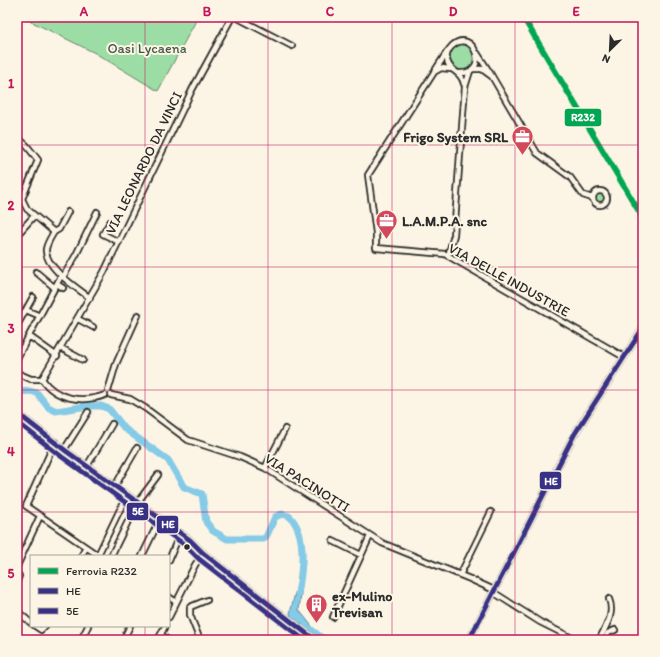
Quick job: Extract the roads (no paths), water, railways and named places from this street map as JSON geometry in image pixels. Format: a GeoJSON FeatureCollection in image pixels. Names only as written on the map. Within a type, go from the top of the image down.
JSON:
{"type":"FeatureCollection","features":[{"type":"Feature","properties":{"kind":"main road"},"geometry":{"type":"LineString","coordinates":[[17,413],[64,450],[180,533],[203,553],[315,640]]}},
{"type":"Feature","properties":{"kind":"street","name":"VIA LEONARDO DA VINCI"},"geometry":{"type":"LineString","coordinates":[[42,379],[90,298],[119,242],[188,96],[232,17]]}},
{"type":"Feature","properties":{"kind":"street"},"geometry":{"type":"LineString","coordinates":[[236,17],[292,46]]}},
{"type":"Feature","properties":{"kind":"street"},"geometry":{"type":"LineString","coordinates":[[434,72],[452,45],[464,42],[473,46],[539,156],[570,177],[583,195],[592,198]]}},
{"type":"Feature","properties":{"kind":"street"},"geometry":{"type":"LineString","coordinates":[[447,52],[447,61],[452,69]]}},
{"type":"Feature","properties":{"kind":"street"},"geometry":{"type":"LineString","coordinates":[[448,256],[454,235],[464,87],[471,70],[477,62],[477,53]]}},
{"type":"Feature","properties":{"kind":"street"},"geometry":{"type":"LineString","coordinates":[[434,72],[444,68],[452,69],[459,73],[464,87]]}},
{"type":"Feature","properties":{"kind":"street"},"geometry":{"type":"LineString","coordinates":[[459,73],[482,69],[492,78]]}},
{"type":"Feature","properties":{"kind":"street","name":"VIA DELLE INDUSTRIE"},"geometry":{"type":"LineString","coordinates":[[434,72],[368,175],[376,233],[376,248],[438,253],[448,256],[624,358]]}},
{"type":"Feature","properties":{"kind":"street"},"geometry":{"type":"LineString","coordinates":[[17,137],[27,146],[38,160],[22,199],[27,209],[54,232]]}},
{"type":"Feature","properties":{"kind":"street"},"geometry":{"type":"LineString","coordinates":[[68,212],[59,229],[54,232],[46,248],[47,259],[62,276],[90,298]]}},
{"type":"Feature","properties":{"kind":"street"},"geometry":{"type":"LineString","coordinates":[[17,357],[56,286],[76,255],[97,212]]}},
{"type":"Feature","properties":{"kind":"street"},"geometry":{"type":"LineString","coordinates":[[17,235],[34,216]]}},
{"type":"Feature","properties":{"kind":"street"},"geometry":{"type":"LineString","coordinates":[[110,222],[103,234],[119,242]]}},
{"type":"Feature","properties":{"kind":"street"},"geometry":{"type":"LineString","coordinates":[[36,272],[56,286],[63,288]]}},
{"type":"Feature","properties":{"kind":"street"},"geometry":{"type":"LineString","coordinates":[[19,322],[33,297]]}},
{"type":"Feature","properties":{"kind":"street"},"geometry":{"type":"LineString","coordinates":[[26,310],[40,316]]}},
{"type":"Feature","properties":{"kind":"street"},"geometry":{"type":"LineString","coordinates":[[108,394],[114,368],[138,315]]}},
{"type":"Feature","properties":{"kind":"street"},"geometry":{"type":"LineString","coordinates":[[78,319],[93,327]]}},
{"type":"Feature","properties":{"kind":"street"},"geometry":{"type":"LineString","coordinates":[[469,640],[570,442],[643,328]]}},
{"type":"Feature","properties":{"kind":"street"},"geometry":{"type":"LineString","coordinates":[[29,336],[57,356]]}},
{"type":"Feature","properties":{"kind":"street"},"geometry":{"type":"LineString","coordinates":[[61,348],[83,360]]}},
{"type":"Feature","properties":{"kind":"street","name":"VIA PACINOTTI"},"geometry":{"type":"LineString","coordinates":[[17,373],[31,379],[42,379],[46,384],[69,399],[108,394],[130,399],[145,408],[188,440],[240,457],[265,468],[370,536],[395,549],[460,575],[494,591],[540,622],[576,640]]}},
{"type":"Feature","properties":{"kind":"street"},"geometry":{"type":"LineString","coordinates":[[64,450],[88,412]]}},
{"type":"Feature","properties":{"kind":"street"},"geometry":{"type":"LineString","coordinates":[[87,466],[112,424]]}},
{"type":"Feature","properties":{"kind":"street"},"geometry":{"type":"LineString","coordinates":[[265,468],[285,429]]}},
{"type":"Feature","properties":{"kind":"street"},"geometry":{"type":"LineString","coordinates":[[55,442],[26,506],[97,555]]}},
{"type":"Feature","properties":{"kind":"street"},"geometry":{"type":"LineString","coordinates":[[115,486],[137,448]]}},
{"type":"Feature","properties":{"kind":"street"},"geometry":{"type":"LineString","coordinates":[[112,555],[138,503],[158,475]]}},
{"type":"Feature","properties":{"kind":"street"},"geometry":{"type":"LineString","coordinates":[[99,555],[127,495]]}},
{"type":"Feature","properties":{"kind":"street"},"geometry":{"type":"LineString","coordinates":[[460,575],[492,512]]}},
{"type":"Feature","properties":{"kind":"street"},"geometry":{"type":"LineString","coordinates":[[17,566],[40,516]]}},
{"type":"Feature","properties":{"kind":"street"},"geometry":{"type":"LineString","coordinates":[[142,555],[160,519]]}},
{"type":"Feature","properties":{"kind":"street"},"geometry":{"type":"LineString","coordinates":[[170,558],[180,533]]}},
{"type":"Feature","properties":{"kind":"street"},"geometry":{"type":"LineString","coordinates":[[332,617],[370,536]]}},
{"type":"Feature","properties":{"kind":"street"},"geometry":{"type":"LineString","coordinates":[[333,541],[361,555]]}},
{"type":"Feature","properties":{"kind":"street"},"geometry":{"type":"LineString","coordinates":[[82,555],[86,548]]}},
{"type":"Feature","properties":{"kind":"street"},"geometry":{"type":"LineString","coordinates":[[170,615],[194,565],[203,553]]}},
{"type":"Feature","properties":{"kind":"street"},"geometry":{"type":"LineString","coordinates":[[17,573],[19,576],[17,581]]}},
{"type":"Feature","properties":{"kind":"street"},"geometry":{"type":"LineString","coordinates":[[170,598],[176,602]]}},
{"type":"Feature","properties":{"kind":"street"},"geometry":{"type":"LineString","coordinates":[[599,640],[612,614],[612,607],[609,599]]}},
{"type":"Feature","properties":{"kind":"street"},"geometry":{"type":"LineString","coordinates":[[200,640],[190,615],[190,606],[207,600]]}},
{"type":"Feature","properties":{"kind":"street"},"geometry":{"type":"LineString","coordinates":[[17,611],[30,622]]}},
{"type":"Feature","properties":{"kind":"street"},"geometry":{"type":"LineString","coordinates":[[81,640],[88,627]]}},
{"type":"Feature","properties":{"kind":"street"},"geometry":{"type":"LineString","coordinates":[[126,634],[130,627]]}},
{"type":"Feature","properties":{"kind":"street"},"geometry":{"type":"LineString","coordinates":[[158,640],[164,627]]}},
{"type":"Feature","properties":{"kind":"street"},"geometry":{"type":"LineString","coordinates":[[605,640],[608,633],[615,630]]}},
{"type":"Feature","properties":{"kind":"street"},"geometry":{"type":"LineString","coordinates":[[161,634],[168,640]]}},
{"type":"Feature","properties":{"kind":"water"},"geometry":{"type":"Polygon","coordinates":[[[297,585],[302,586],[299,610],[315,630],[313,632],[291,617],[290,613],[297,585]]]}},
{"type":"Feature","properties":{"kind":"waterway"},"geometry":{"type":"LineString","coordinates":[[17,392],[30,391],[37,393],[48,407],[56,411],[88,406],[101,406],[109,409],[125,429],[168,460],[184,487],[202,494],[206,522],[213,531],[227,539],[264,539],[275,517],[282,514],[289,516],[295,523],[301,542],[302,564],[298,593]]}},
{"type":"Feature","properties":{"kind":"waterway"},"geometry":{"type":"LineString","coordinates":[[306,626],[325,640]]}},
{"type":"Feature","properties":{"kind":"rail line","name":"R232"},"geometry":{"type":"LineString","coordinates":[[523,17],[643,218]]}},
{"type":"Feature","properties":{"kind":"place","name":"Frigo System SRL"},"geometry":{"type":"Point","coordinates":[523,156]}},
{"type":"Feature","properties":{"kind":"place","name":"L.A.M.P.A. snc"},"geometry":{"type":"Point","coordinates":[387,240]}},
{"type":"Feature","properties":{"kind":"place","name":"ex-Mulino Trevisan"},"geometry":{"type":"Point","coordinates":[317,624]}},
{"type":"Feature","properties":{"kind":"park label","name":"Oasi Lycaena"},"geometry":{"type":"Point","coordinates":[147,48]}}]}
